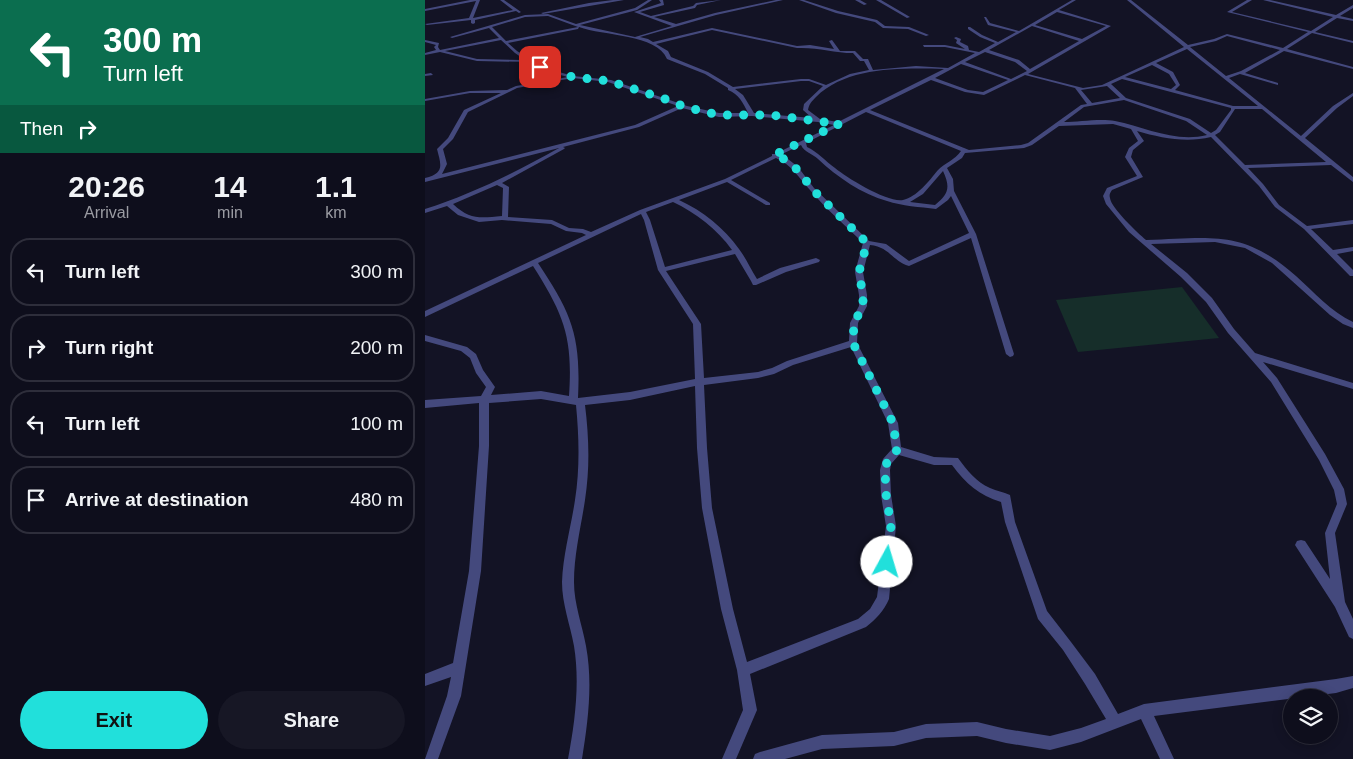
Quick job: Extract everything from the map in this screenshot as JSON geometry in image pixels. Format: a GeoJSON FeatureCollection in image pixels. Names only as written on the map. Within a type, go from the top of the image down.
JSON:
{"type":"FeatureCollection","features":[{"type":"Feature","properties":{"kind":"street"},"geometry":{"type":"LineString","coordinates":[[425,10],[475,0]]}},
{"type":"Feature","properties":{"kind":"street"},"geometry":{"type":"LineString","coordinates":[[430,16],[427,24],[471,19],[478,0]]}},
{"type":"Feature","properties":{"kind":"street"},"geometry":{"type":"LineString","coordinates":[[502,0],[527,16],[548,15],[578,26],[654,43],[667,52],[669,58],[691,64],[727,83],[730,89],[740,94],[752,114]]}},
{"type":"Feature","properties":{"kind":"street"},"geometry":{"type":"LineString","coordinates":[[452,37],[527,16],[581,5],[622,0]]}},
{"type":"Feature","properties":{"kind":"street"},"geometry":{"type":"LineString","coordinates":[[425,54],[578,26],[636,9],[650,0]]}},
{"type":"Feature","properties":{"kind":"street"},"geometry":{"type":"LineString","coordinates":[[661,0],[663,4],[636,11],[677,26]]}},
{"type":"Feature","properties":{"kind":"street"},"geometry":{"type":"LineString","coordinates":[[650,17],[694,7],[696,4],[719,0]]}},
{"type":"Feature","properties":{"kind":"street"},"geometry":{"type":"LineString","coordinates":[[635,38],[715,14],[781,0]]}},
{"type":"Feature","properties":{"kind":"street"},"geometry":{"type":"LineString","coordinates":[[801,0],[837,12],[876,21],[884,27],[909,28],[927,35]]}},
{"type":"Feature","properties":{"kind":"street"},"geometry":{"type":"LineString","coordinates":[[857,0],[865,4]]}},
{"type":"Feature","properties":{"kind":"street"},"geometry":{"type":"LineString","coordinates":[[878,0],[908,17]]}},
{"type":"Feature","properties":{"kind":"street"},"geometry":{"type":"LineString","coordinates":[[425,314],[642,211],[727,180],[774,155],[867,111],[1020,32],[1074,0]]}},
{"type":"Feature","properties":{"kind":"street"},"geometry":{"type":"LineString","coordinates":[[1129,0],[1353,180]]}},
{"type":"Feature","properties":{"kind":"street"},"geometry":{"type":"LineString","coordinates":[[1250,0],[1229,12],[1353,42]]}},
{"type":"Feature","properties":{"kind":"street"},"geometry":{"type":"LineString","coordinates":[[1265,0],[1353,20]]}},
{"type":"Feature","properties":{"kind":"street"},"geometry":{"type":"LineString","coordinates":[[573,2],[581,5]]}},
{"type":"Feature","properties":{"kind":"street"},"geometry":{"type":"LineString","coordinates":[[1227,77],[1241,72],[1283,50],[1353,6]]}},
{"type":"Feature","properties":{"kind":"street"},"geometry":{"type":"LineString","coordinates":[[435,13],[439,8]]}},
{"type":"Feature","properties":{"kind":"street"},"geometry":{"type":"LineString","coordinates":[[473,23],[473,19],[517,10]]}},
{"type":"Feature","properties":{"kind":"street"},"geometry":{"type":"LineString","coordinates":[[931,78],[967,91],[984,94],[1024,74],[1109,26],[1058,10]]}},
{"type":"Feature","properties":{"kind":"street"},"geometry":{"type":"LineString","coordinates":[[985,18],[989,24],[1020,32]]}},
{"type":"Feature","properties":{"kind":"street"},"geometry":{"type":"LineString","coordinates":[[1032,25],[1083,41]]}},
{"type":"Feature","properties":{"kind":"street"},"geometry":{"type":"LineString","coordinates":[[490,27],[524,57],[534,61],[543,68],[576,77],[609,81],[682,106],[719,115],[752,114],[818,120],[839,124]]}},
{"type":"Feature","properties":{"kind":"street"},"geometry":{"type":"LineString","coordinates":[[969,28],[981,36],[998,43]]}},
{"type":"Feature","properties":{"kind":"street"},"geometry":{"type":"LineString","coordinates":[[654,43],[711,29],[797,47],[810,46],[855,53],[862,60],[866,61],[872,72]]}},
{"type":"Feature","properties":{"kind":"street"},"geometry":{"type":"LineString","coordinates":[[1024,74],[1076,87],[1091,88],[1123,78],[1187,47],[1227,35],[1353,68]]}},
{"type":"Feature","properties":{"kind":"street"},"geometry":{"type":"LineString","coordinates":[[956,38],[960,40],[957,42],[967,47],[967,50]]}},
{"type":"Feature","properties":{"kind":"street"},"geometry":{"type":"LineString","coordinates":[[425,41],[437,44],[436,47],[439,51],[477,60],[534,61]]}},
{"type":"Feature","properties":{"kind":"street"},"geometry":{"type":"LineString","coordinates":[[831,41],[838,50]]}},
{"type":"Feature","properties":{"kind":"street"},"geometry":{"type":"LineString","coordinates":[[924,46],[945,46],[979,53]]}},
{"type":"Feature","properties":{"kind":"street"},"geometry":{"type":"LineString","coordinates":[[985,50],[1017,61],[1030,70]]}},
{"type":"Feature","properties":{"kind":"street"},"geometry":{"type":"LineString","coordinates":[[961,62],[1011,80]]}},
{"type":"Feature","properties":{"kind":"street"},"geometry":{"type":"LineString","coordinates":[[1152,63],[1171,73],[1178,85],[1173,91]]}},
{"type":"Feature","properties":{"kind":"street"},"geometry":{"type":"LineString","coordinates":[[818,120],[805,110],[806,105],[826,86],[850,77],[872,72],[948,68]]}},
{"type":"Feature","properties":{"kind":"street"},"geometry":{"type":"LineString","coordinates":[[1241,72],[1275,84]]}},
{"type":"Feature","properties":{"kind":"street"},"geometry":{"type":"LineString","coordinates":[[435,177],[445,169],[446,165],[439,149],[450,139],[464,112],[524,86],[576,77]]}},
{"type":"Feature","properties":{"kind":"street"},"geometry":{"type":"LineString","coordinates":[[1123,78],[1233,108],[1262,108]]}},
{"type":"Feature","properties":{"kind":"street"},"geometry":{"type":"LineString","coordinates":[[730,89],[748,85],[756,86],[801,80],[809,80],[826,86]]}},
{"type":"Feature","properties":{"kind":"street"},"geometry":{"type":"LineString","coordinates":[[1108,84],[1124,99],[1188,120],[1212,135],[1241,167],[1261,185],[1277,206],[1306,228],[1353,274]]}},
{"type":"Feature","properties":{"kind":"street"},"geometry":{"type":"LineString","coordinates":[[1076,87],[1091,104]]}},
{"type":"Feature","properties":{"kind":"street"},"geometry":{"type":"LineString","coordinates":[[425,100],[470,92],[510,91]]}},
{"type":"Feature","properties":{"kind":"street"},"geometry":{"type":"LineString","coordinates":[[1301,139],[1335,107],[1353,94]]}},
{"type":"Feature","properties":{"kind":"street"},"geometry":{"type":"LineString","coordinates":[[867,111],[964,151],[1022,147],[1030,144],[1083,106],[1124,99]]}},
{"type":"Feature","properties":{"kind":"street"},"geometry":{"type":"LineString","coordinates":[[425,180],[468,171],[571,142],[637,126],[682,106]]}},
{"type":"Feature","properties":{"kind":"street"},"geometry":{"type":"LineString","coordinates":[[1058,124],[1113,122],[1165,137],[1191,138],[1212,135],[1218,131],[1233,108]]}},
{"type":"Feature","properties":{"kind":"street"},"geometry":{"type":"LineString","coordinates":[[1133,128],[1141,142],[1130,147],[1127,155],[1140,177],[1109,189],[1106,196],[1108,203],[1131,231],[1184,275],[1209,300],[1231,331],[1287,398],[1339,489],[1342,504],[1330,533],[1339,603]]}},
{"type":"Feature","properties":{"kind":"street"},"geometry":{"type":"LineString","coordinates":[[425,211],[449,204],[498,183],[571,142]]}},
{"type":"Feature","properties":{"kind":"street"},"geometry":{"type":"LineString","coordinates":[[803,142],[805,148],[818,154],[835,171],[884,200],[936,207],[942,203],[951,191]]}},
{"type":"Feature","properties":{"kind":"street"},"geometry":{"type":"LineString","coordinates":[[903,203],[926,188],[943,167],[960,156],[964,151]]}},
{"type":"Feature","properties":{"kind":"street"},"geometry":{"type":"LineString","coordinates":[[774,155],[783,158],[806,179],[812,189],[867,243],[879,243],[887,246],[909,264],[973,234]]}},
{"type":"Feature","properties":{"kind":"street"},"geometry":{"type":"LineString","coordinates":[[1241,167],[1332,163]]}},
{"type":"Feature","properties":{"kind":"street"},"geometry":{"type":"LineString","coordinates":[[943,167],[950,179],[951,191],[973,234],[1010,354]]}},
{"type":"Feature","properties":{"kind":"street"},"geometry":{"type":"LineString","coordinates":[[727,180],[768,204]]}},
{"type":"Feature","properties":{"kind":"street"},"geometry":{"type":"LineString","coordinates":[[498,183],[506,187],[505,219]]}},
{"type":"Feature","properties":{"kind":"street"},"geometry":{"type":"LineString","coordinates":[[675,200],[687,206],[714,226],[737,251],[756,283],[783,270],[815,260]]}},
{"type":"Feature","properties":{"kind":"street"},"geometry":{"type":"LineString","coordinates":[[449,204],[459,214],[479,220],[505,219],[552,222],[568,230],[583,231],[591,235]]}},
{"type":"Feature","properties":{"kind":"street"},"geometry":{"type":"LineString","coordinates":[[642,211],[647,220],[662,270],[697,324],[707,508],[727,609],[743,670],[749,710],[729,759]]}},
{"type":"Feature","properties":{"kind":"street"},"geometry":{"type":"LineString","coordinates":[[1306,228],[1353,222]]}},
{"type":"Feature","properties":{"kind":"street"},"geometry":{"type":"LineString","coordinates":[[1143,242],[1215,241],[1246,246],[1270,260],[1307,289],[1330,312],[1353,325]]}},
{"type":"Feature","properties":{"kind":"street"},"geometry":{"type":"LineString","coordinates":[[743,670],[862,623],[875,613],[883,599],[891,526],[886,494],[885,470],[887,462],[897,450],[893,423],[853,343],[854,323],[863,306],[859,272],[867,243]]}},
{"type":"Feature","properties":{"kind":"street"},"geometry":{"type":"LineString","coordinates":[[1331,253],[1353,249]]}},
{"type":"Feature","properties":{"kind":"street"},"geometry":{"type":"LineString","coordinates":[[662,270],[737,251]]}},
{"type":"Feature","properties":{"kind":"street"},"geometry":{"type":"LineString","coordinates":[[534,262],[567,316],[574,340],[583,474],[580,501],[571,538],[568,581],[569,605],[580,648],[583,686],[582,718],[575,759]]}},
{"type":"Feature","properties":{"kind":"street"},"geometry":{"type":"LineString","coordinates":[[425,338],[464,349],[473,356],[479,370],[491,387],[484,399],[485,446],[475,571],[454,696],[431,759]]}},
{"type":"Feature","properties":{"kind":"street"},"geometry":{"type":"LineString","coordinates":[[425,404],[541,395],[577,401],[630,396],[699,382],[774,371],[797,361],[853,343]]}},
{"type":"Feature","properties":{"kind":"street"},"geometry":{"type":"LineString","coordinates":[[1253,356],[1300,368],[1353,386]]}},
{"type":"Feature","properties":{"kind":"street"},"geometry":{"type":"LineString","coordinates":[[897,450],[934,461],[955,461],[970,482],[985,493],[1006,498],[1010,522],[1042,615],[1081,666],[1115,722]]}},
{"type":"Feature","properties":{"kind":"street"},"geometry":{"type":"LineString","coordinates":[[1301,545],[1339,603],[1353,633]]}},
{"type":"Feature","properties":{"kind":"street"},"geometry":{"type":"LineString","coordinates":[[425,680],[458,668]]}},
{"type":"Feature","properties":{"kind":"street"},"geometry":{"type":"LineString","coordinates":[[760,759],[822,742],[894,739],[926,731],[977,729],[1050,743],[1081,735],[1144,711],[1336,686],[1353,682]]}},
{"type":"Feature","properties":{"kind":"street"},"geometry":{"type":"LineString","coordinates":[[1144,711],[1167,759]]}},
{"type":"Feature","properties":{"kind":"green space"},"geometry":{"type":"Polygon","coordinates":[[[1182,287],[1219,338],[1078,352],[1056,300],[1182,287]]]}},
{"type":"Feature","properties":{"kind":"route"},"geometry":{"type":"LineString","coordinates":[[540,67],[573,77],[609,81],[685,107],[719,115],[771,115],[839,124],[774,155],[783,158],[806,179],[809,186],[867,243],[859,272],[863,306],[854,323],[853,343],[893,423],[897,450],[887,462],[885,470],[886,494],[891,526],[887,562]]}}]}
